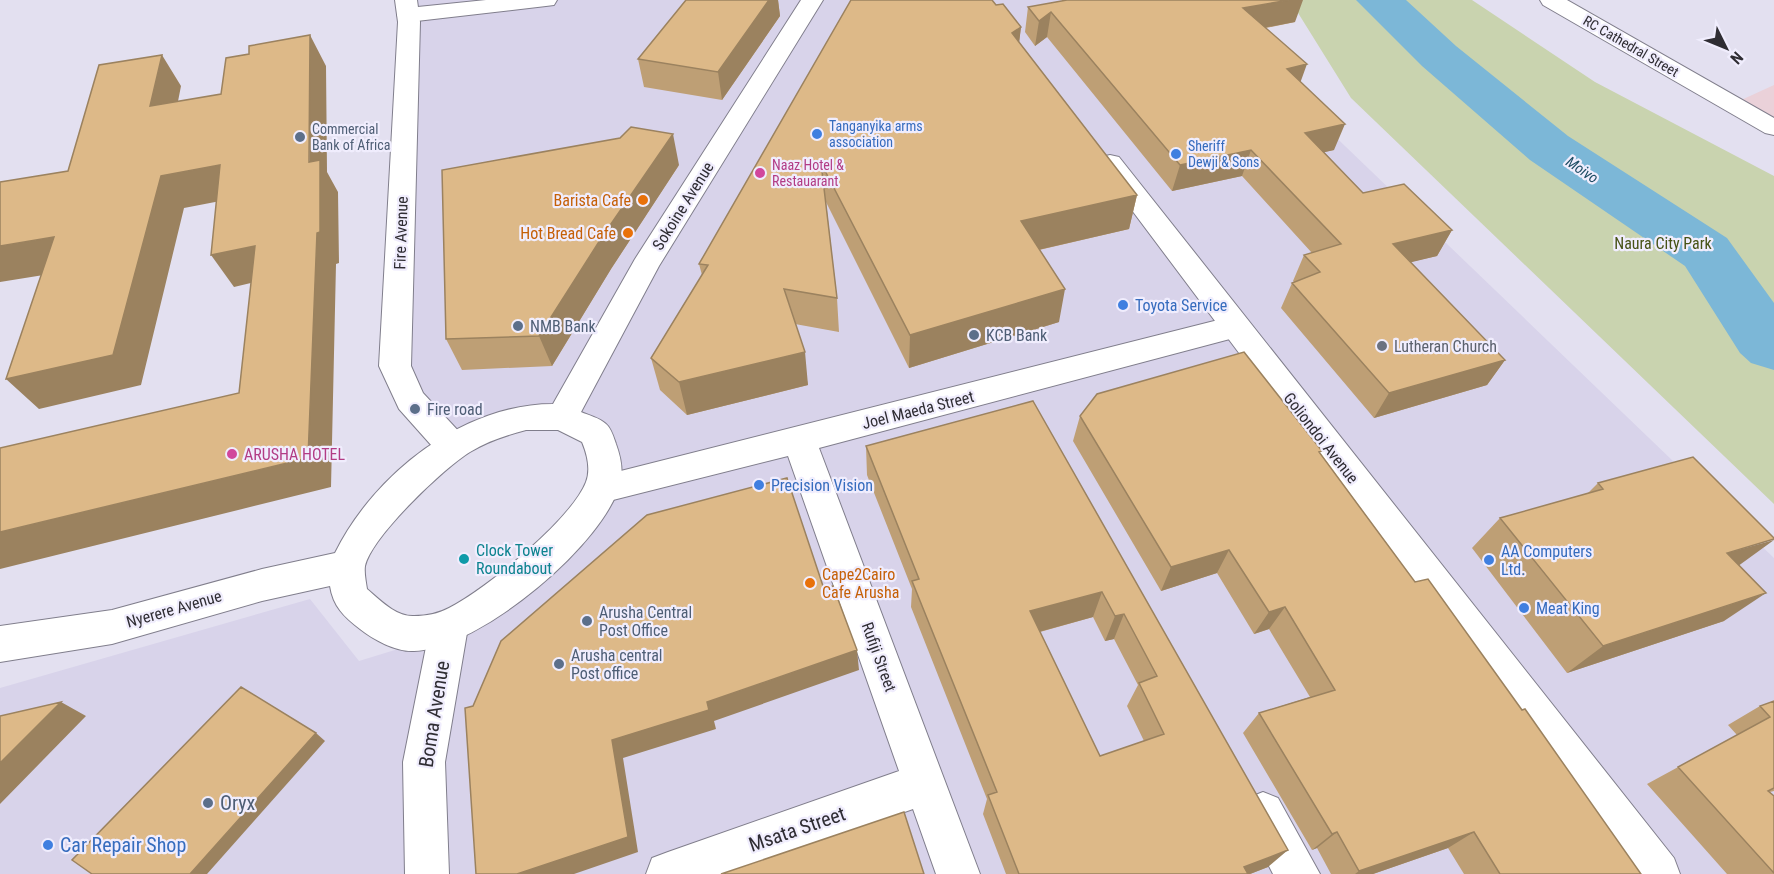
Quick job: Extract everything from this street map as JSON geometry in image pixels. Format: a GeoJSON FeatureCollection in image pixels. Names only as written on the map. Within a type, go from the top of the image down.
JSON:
{"type":"FeatureCollection","features":[{"type":"Feature","properties":{"kind":"street"},"geometry":{"type":"LineString","coordinates":[[407,7],[546,0]]}},
{"type":"Feature","properties":{"kind":"street","name":"Sokoine Avenue"},"geometry":{"type":"LineString","coordinates":[[562,417],[645,266],[812,0]]}},
{"type":"Feature","properties":{"kind":"street","name":"RC Cathedral Street"},"geometry":{"type":"LineString","coordinates":[[1551,0],[1774,128]]}},
{"type":"Feature","properties":{"kind":"street","name":"Fire Avenue"},"geometry":{"type":"LineString","coordinates":[[407,7],[396,366],[410,399],[452,446]]}},
{"type":"Feature","properties":{"kind":"street","name":"Goliondoi Avenue"},"geometry":{"type":"LineString","coordinates":[[1092,139],[1234,327],[1658,874]]}},
{"type":"Feature","properties":{"kind":"street","name":"Joel Maeda Street"},"geometry":{"type":"LineString","coordinates":[[601,489],[799,440],[1029,399],[1234,327]]}},
{"type":"Feature","properties":{"kind":"street"},"geometry":{"type":"LineString","coordinates":[[526,417],[562,417],[595,433],[605,456],[601,489],[569,531],[533,569],[492,605],[449,627],[412,634],[378,622],[350,597],[347,566],[367,532],[404,489],[452,446],[489,427],[526,417]]}},
{"type":"Feature","properties":{"kind":"street","name":"Rufiji Street"},"geometry":{"type":"LineString","coordinates":[[799,440],[958,874]]}},
{"type":"Feature","properties":{"kind":"street","name":"Nyerere Avenue"},"geometry":{"type":"LineString","coordinates":[[0,644],[112,627],[262,585],[347,566]]}},
{"type":"Feature","properties":{"kind":"street","name":"Boma Avenue"},"geometry":{"type":"LineString","coordinates":[[427,874],[423,762],[449,627]]}},
{"type":"Feature","properties":{"kind":"street"},"geometry":{"type":"LineString","coordinates":[[1245,780],[1298,874]]}},
{"type":"Feature","properties":{"kind":"street","name":"Msata Street"},"geometry":{"type":"LineString","coordinates":[[668,874],[926,783]]}},
{"type":"Feature","properties":{"kind":"shaded area"},"geometry":{"type":"Polygon","coordinates":[[[416,0],[1193,0],[1774,558],[1774,874],[0,874],[0,688],[310,599],[359,661],[447,634],[608,487],[574,412],[451,443],[410,400],[416,0]]]}},
{"type":"Feature","properties":{"kind":"shaded area"},"geometry":{"type":"Polygon","coordinates":[[[1774,85],[1774,124],[1737,102],[1750,96],[1774,85]]]}},
{"type":"Feature","properties":{"kind":"green space","name":"Naura City Park"},"geometry":{"type":"Polygon","coordinates":[[[1290,0],[1472,0],[1595,82],[1774,176],[1774,504],[1351,98],[1290,0]]]}},
{"type":"Feature","properties":{"kind":"building"},"geometry":{"type":"Polygon","coordinates":[[[686,0],[769,0],[718,72],[638,59],[686,0]]]}},
{"type":"Feature","properties":{"kind":"building"},"geometry":{"type":"Polygon","coordinates":[[[851,0],[992,0],[996,5],[1003,4],[1021,27],[1012,33],[1137,195],[1021,221],[1065,289],[910,335],[821,163],[837,298],[784,289],[805,352],[679,382],[651,358],[708,265],[699,264],[851,0]]]}},
{"type":"Feature","properties":{"kind":"building"},"geometry":{"type":"Polygon","coordinates":[[[1067,0],[1289,0],[1243,8],[1307,64],[1287,69],[1345,124],[1305,133],[1363,193],[1404,184],[1452,230],[1393,244],[1505,360],[1389,393],[1292,283],[1320,272],[1304,255],[1341,244],[1251,150],[1180,165],[1051,12],[1039,21],[1028,7],[1067,0]]]}},
{"type":"Feature","properties":{"kind":"building"},"geometry":{"type":"Polygon","coordinates":[[[310,35],[309,162],[320,160],[320,232],[317,233],[308,458],[0,532],[0,448],[239,393],[255,246],[211,255],[220,165],[161,176],[113,355],[6,379],[54,237],[0,246],[0,182],[68,171],[99,65],[162,55],[150,106],[221,94],[226,58],[249,54],[249,46],[310,35]]]}},
{"type":"Feature","properties":{"kind":"building"},"geometry":{"type":"Polygon","coordinates":[[[631,127],[673,134],[602,237],[539,336],[446,339],[442,170],[620,138],[631,127]]]}},
{"type":"Feature","properties":{"kind":"building"},"geometry":{"type":"Polygon","coordinates":[[[1244,352],[1322,451],[1319,452],[1415,582],[1428,579],[1522,710],[1525,709],[1641,874],[1500,874],[1474,832],[1359,871],[1337,832],[1332,834],[1259,713],[1335,690],[1285,607],[1269,612],[1229,550],[1171,567],[1080,416],[1097,394],[1244,352]]]}},
{"type":"Feature","properties":{"kind":"building"},"geometry":{"type":"Polygon","coordinates":[[[1033,401],[1288,850],[1244,867],[1248,874],[1019,874],[988,795],[997,792],[912,581],[919,579],[866,446],[1033,401]],[[1102,592],[1030,611],[1100,756],[1164,734],[1139,683],[1157,676],[1124,614],[1115,616],[1102,592]]]}},
{"type":"Feature","properties":{"kind":"building"},"geometry":{"type":"Polygon","coordinates":[[[1693,457],[1774,538],[1727,553],[1766,593],[1603,646],[1500,518],[1603,489],[1598,483],[1693,457]]]}},
{"type":"Feature","properties":{"kind":"building"},"geometry":{"type":"Polygon","coordinates":[[[787,478],[824,589],[833,586],[857,650],[707,702],[709,710],[612,740],[628,837],[517,874],[476,874],[465,708],[473,706],[501,641],[647,515],[787,478]]]}},
{"type":"Feature","properties":{"kind":"building","name":"Oryx"},"geometry":{"type":"Polygon","coordinates":[[[241,687],[316,733],[190,874],[92,874],[72,860],[241,687]]]}},
{"type":"Feature","properties":{"kind":"building"},"geometry":{"type":"Polygon","coordinates":[[[1774,701],[1774,788],[1768,791],[1774,796],[1774,873],[1678,767],[1770,717],[1760,706],[1774,701]]]}},
{"type":"Feature","properties":{"kind":"building"},"geometry":{"type":"Polygon","coordinates":[[[61,702],[0,763],[0,716],[61,702]]]}},
{"type":"Feature","properties":{"kind":"building"},"geometry":{"type":"Polygon","coordinates":[[[904,812],[924,874],[721,874],[904,812]]]}},
{"type":"Feature","properties":{"kind":"waterway","name":"Moivo"},"geometry":{"type":"LineString","coordinates":[[1379,0],[1439,56],[1549,148],[1706,252],[1763,336],[1774,346]]}},
{"type":"Feature","properties":{"kind":"place","name":"Tanganyika arms association"},"geometry":{"type":"Point","coordinates":[817,134]}},
{"type":"Feature","properties":{"kind":"place","name":"Commercial Bank of Africa"},"geometry":{"type":"Point","coordinates":[300,137]}},
{"type":"Feature","properties":{"kind":"place","name":"Sheriff Dewji & Sons"},"geometry":{"type":"Point","coordinates":[1176,154]}},
{"type":"Feature","properties":{"kind":"place","name":"Naaz Hotel & Restauarant"},"geometry":{"type":"Point","coordinates":[760,173]}},
{"type":"Feature","properties":{"kind":"place","name":"Barista Cafe"},"geometry":{"type":"Point","coordinates":[643,200]}},
{"type":"Feature","properties":{"kind":"place","name":"Hot Bread Cafe"},"geometry":{"type":"Point","coordinates":[628,233]}},
{"type":"Feature","properties":{"kind":"place","name":"Toyota Service"},"geometry":{"type":"Point","coordinates":[1123,305]}},
{"type":"Feature","properties":{"kind":"place","name":"NMB Bank"},"geometry":{"type":"Point","coordinates":[518,326]}},
{"type":"Feature","properties":{"kind":"place","name":"KCB Bank"},"geometry":{"type":"Point","coordinates":[974,335]}},
{"type":"Feature","properties":{"kind":"place","name":"Lutheran Church"},"geometry":{"type":"Point","coordinates":[1382,346]}},
{"type":"Feature","properties":{"kind":"place","name":"Fire road"},"geometry":{"type":"Point","coordinates":[415,409]}},
{"type":"Feature","properties":{"kind":"place","name":"ARUSHA HOTEL"},"geometry":{"type":"Point","coordinates":[232,454]}},
{"type":"Feature","properties":{"kind":"place","name":"Precision Vision"},"geometry":{"type":"Point","coordinates":[759,485]}},
{"type":"Feature","properties":{"kind":"place","name":"Clock Tower Roundabout"},"geometry":{"type":"Point","coordinates":[464,559]}},
{"type":"Feature","properties":{"kind":"place","name":"AA Computers Ltd."},"geometry":{"type":"Point","coordinates":[1489,560]}},
{"type":"Feature","properties":{"kind":"place","name":"Cape2Cairo Cafe Arusha"},"geometry":{"type":"Point","coordinates":[810,583]}},
{"type":"Feature","properties":{"kind":"place","name":"Meat King"},"geometry":{"type":"Point","coordinates":[1524,608]}},
{"type":"Feature","properties":{"kind":"place","name":"Arusha Central Post Office"},"geometry":{"type":"Point","coordinates":[587,621]}},
{"type":"Feature","properties":{"kind":"place","name":"Arusha central Post office"},"geometry":{"type":"Point","coordinates":[559,664]}},
{"type":"Feature","properties":{"kind":"place","name":"Oryx"},"geometry":{"type":"Point","coordinates":[208,803]}},
{"type":"Feature","properties":{"kind":"place","name":"Car Repair Shop"},"geometry":{"type":"Point","coordinates":[48,845]}}]}
